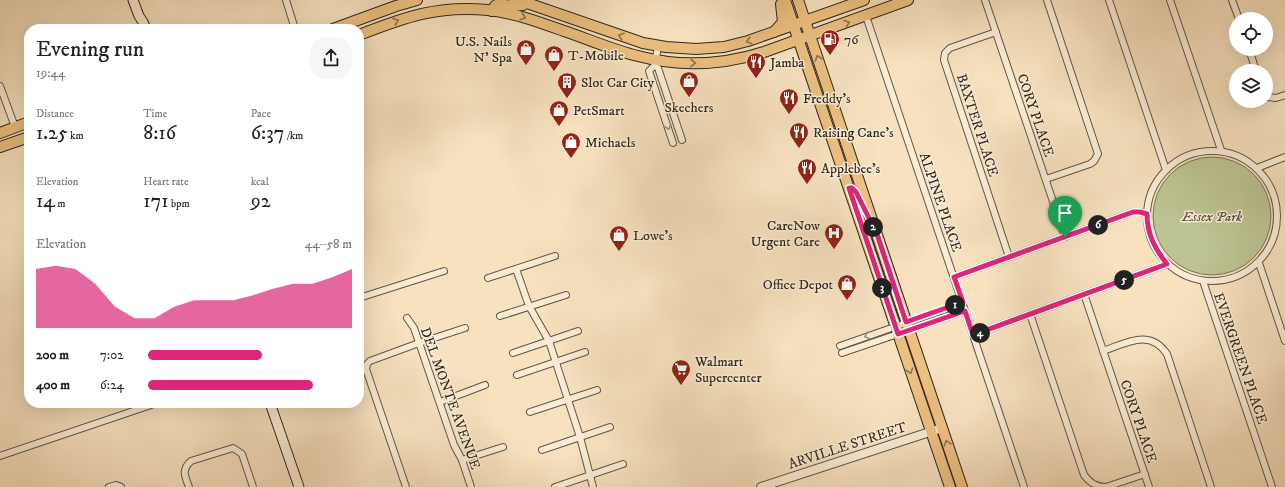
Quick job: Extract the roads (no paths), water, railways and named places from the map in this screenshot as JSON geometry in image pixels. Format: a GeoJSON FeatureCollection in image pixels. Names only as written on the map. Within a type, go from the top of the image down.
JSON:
{"type":"FeatureCollection","features":[{"type":"Feature","properties":{"kind":"main road"},"geometry":{"type":"LineString","coordinates":[[133,0],[144,24]]}},
{"type":"Feature","properties":{"kind":"main road"},"geometry":{"type":"LineString","coordinates":[[348,24],[396,6],[417,0]]}},
{"type":"Feature","properties":{"kind":"main road"},"geometry":{"type":"LineString","coordinates":[[514,0],[627,38],[658,46],[689,49],[720,47],[742,43],[794,26],[864,0]]}},
{"type":"Feature","properties":{"kind":"main road"},"geometry":{"type":"LineString","coordinates":[[774,32],[782,24],[784,19],[780,0]]}},
{"type":"Feature","properties":{"kind":"main road"},"geometry":{"type":"LineString","coordinates":[[785,0],[849,188],[942,428],[962,487]]}},
{"type":"Feature","properties":{"kind":"main road"},"geometry":{"type":"LineString","coordinates":[[798,0],[877,234],[931,431],[950,487]]}},
{"type":"Feature","properties":{"kind":"main road"},"geometry":{"type":"LineString","coordinates":[[364,32],[402,19],[433,11],[462,9],[492,10],[530,19],[656,63],[696,63],[747,58],[908,0]]}},
{"type":"Feature","properties":{"kind":"main road"},"geometry":{"type":"LineString","coordinates":[[492,10],[498,4],[512,6],[529,4]]}},
{"type":"Feature","properties":{"kind":"main road"},"geometry":{"type":"LineString","coordinates":[[138,24],[139,16]]}},
{"type":"Feature","properties":{"kind":"main road"},"geometry":{"type":"LineString","coordinates":[[0,132],[24,124]]}},
{"type":"Feature","properties":{"kind":"main road"},"geometry":{"type":"LineString","coordinates":[[0,139],[11,135],[15,130],[15,127]]}},
{"type":"Feature","properties":{"kind":"main road"},"geometry":{"type":"LineString","coordinates":[[24,131],[20,133],[24,137]]}},
{"type":"Feature","properties":{"kind":"main road"},"geometry":{"type":"LineString","coordinates":[[0,147],[24,138]]}},
{"type":"Feature","properties":{"kind":"main road"},"geometry":{"type":"LineString","coordinates":[[834,143],[849,169],[852,173],[857,174]]}},
{"type":"Feature","properties":{"kind":"main road"},"geometry":{"type":"LineString","coordinates":[[849,188],[852,188],[856,192],[877,234]]}},
{"type":"Feature","properties":{"kind":"main road"},"geometry":{"type":"LineString","coordinates":[[272,408],[299,487]]}},
{"type":"Feature","properties":{"kind":"street"},"geometry":{"type":"LineString","coordinates":[[286,0],[293,24]]}},
{"type":"Feature","properties":{"kind":"street","name":"CORY PLACE"},"geometry":{"type":"LineString","coordinates":[[985,0],[1065,237]]}},
{"type":"Feature","properties":{"kind":"street"},"geometry":{"type":"LineString","coordinates":[[1046,179],[1090,164],[1097,158],[1097,150],[1047,0]]}},
{"type":"Feature","properties":{"kind":"street"},"geometry":{"type":"LineString","coordinates":[[1108,0],[1166,170]]}},
{"type":"Feature","properties":{"kind":"street"},"geometry":{"type":"LineString","coordinates":[[1170,0],[1221,150]]}},
{"type":"Feature","properties":{"kind":"street"},"geometry":{"type":"LineString","coordinates":[[1232,0],[1236,12]]}},
{"type":"Feature","properties":{"kind":"street","name":"ALPINE PLACE"},"geometry":{"type":"LineString","coordinates":[[866,16],[1024,487]]}},
{"type":"Feature","properties":{"kind":"street","name":"BAXTER PLACE"},"geometry":{"type":"LineString","coordinates":[[996,32],[950,48],[945,53],[944,60],[1009,257]]}},
{"type":"Feature","properties":{"kind":"street"},"geometry":{"type":"LineString","coordinates":[[658,46],[656,63],[682,140]]}},
{"type":"Feature","properties":{"kind":"street"},"geometry":{"type":"LineString","coordinates":[[656,63],[649,70],[674,143]]}},
{"type":"Feature","properties":{"kind":"street"},"geometry":{"type":"LineString","coordinates":[[0,86],[15,127]]}},
{"type":"Feature","properties":{"kind":"street"},"geometry":{"type":"LineString","coordinates":[[1273,98],[1285,95]]}},
{"type":"Feature","properties":{"kind":"street"},"geometry":{"type":"LineString","coordinates":[[1221,150],[1239,156],[1256,168],[1264,176],[1276,199],[1278,212],[1277,225],[1271,245],[1258,263],[1244,274],[1227,280],[1215,282],[1203,281],[1190,278],[1167,264],[1157,252],[1150,238],[1147,214],[1151,194],[1157,181],[1177,160],[1191,154],[1221,150]]}},
{"type":"Feature","properties":{"kind":"street"},"geometry":{"type":"LineString","coordinates":[[1256,168],[1285,157]]}},
{"type":"Feature","properties":{"kind":"street"},"geometry":{"type":"LineString","coordinates":[[954,277],[1133,212],[1147,214]]}},
{"type":"Feature","properties":{"kind":"street"},"geometry":{"type":"LineString","coordinates":[[1277,225],[1285,222]]}},
{"type":"Feature","properties":{"kind":"street"},"geometry":{"type":"LineString","coordinates":[[488,278],[555,256]]}},
{"type":"Feature","properties":{"kind":"street"},"geometry":{"type":"LineString","coordinates":[[1258,263],[1285,341]]}},
{"type":"Feature","properties":{"kind":"street"},"geometry":{"type":"LineString","coordinates":[[973,335],[1167,264]]}},
{"type":"Feature","properties":{"kind":"street"},"geometry":{"type":"LineString","coordinates":[[516,269],[529,306],[549,341],[569,400],[593,487]]}},
{"type":"Feature","properties":{"kind":"street"},"geometry":{"type":"LineString","coordinates":[[364,296],[444,272]]}},
{"type":"Feature","properties":{"kind":"street","name":"EVERGREEN PLACE"},"geometry":{"type":"LineString","coordinates":[[1203,281],[1272,487]]}},
{"type":"Feature","properties":{"kind":"street","name":"CORY PLACE"},"geometry":{"type":"LineString","coordinates":[[1084,294],[1149,487]]}},
{"type":"Feature","properties":{"kind":"street"},"geometry":{"type":"LineString","coordinates":[[500,316],[566,295]]}},
{"type":"Feature","properties":{"kind":"street"},"geometry":{"type":"LineString","coordinates":[[842,353],[963,302]]}},
{"type":"Feature","properties":{"kind":"street"},"geometry":{"type":"LineString","coordinates":[[840,346],[965,311]]}},
{"type":"Feature","properties":{"kind":"street"},"geometry":{"type":"LineString","coordinates":[[1030,314],[1084,475],[1096,486],[1106,486],[1144,474]]}},
{"type":"Feature","properties":{"kind":"street","name":"DEL MONTE AVENUE"},"geometry":{"type":"LineString","coordinates":[[407,318],[414,328],[454,445],[462,460],[471,487]]}},
{"type":"Feature","properties":{"kind":"street"},"geometry":{"type":"LineString","coordinates":[[406,487],[366,369],[367,364],[370,361],[419,343],[465,328]]}},
{"type":"Feature","properties":{"kind":"street"},"geometry":{"type":"LineString","coordinates":[[513,353],[578,331]]}},
{"type":"Feature","properties":{"kind":"street"},"geometry":{"type":"LineString","coordinates":[[1103,351],[1143,338],[1154,341],[1163,348],[1211,487]]}},
{"type":"Feature","properties":{"kind":"street"},"geometry":{"type":"LineString","coordinates":[[517,374],[585,352]]}},
{"type":"Feature","properties":{"kind":"street"},"geometry":{"type":"LineString","coordinates":[[440,402],[485,385]]}},
{"type":"Feature","properties":{"kind":"street"},"geometry":{"type":"LineString","coordinates":[[530,412],[597,390]]}},
{"type":"Feature","properties":{"kind":"street"},"geometry":{"type":"LineString","coordinates":[[0,456],[142,408]]}},
{"type":"Feature","properties":{"kind":"street"},"geometry":{"type":"LineString","coordinates":[[542,450],[610,427]]}},
{"type":"Feature","properties":{"kind":"street","name":"ARVILLE STREET"},"geometry":{"type":"LineString","coordinates":[[761,487],[942,428]]}},
{"type":"Feature","properties":{"kind":"street"},"geometry":{"type":"LineString","coordinates":[[462,460],[503,447]]}},
{"type":"Feature","properties":{"kind":"street"},"geometry":{"type":"LineString","coordinates":[[189,487],[184,472],[186,466],[191,461],[233,448],[242,454],[253,487]]}},
{"type":"Feature","properties":{"kind":"street"},"geometry":{"type":"LineString","coordinates":[[555,487],[624,464]]}},
{"type":"Feature","properties":{"kind":"street"},"geometry":{"type":"LineString","coordinates":[[109,487],[116,485],[121,486]]}},
{"type":"Feature","properties":{"kind":"place","name":"76"},"geometry":{"type":"Point","coordinates":[830,56]}},
{"type":"Feature","properties":{"kind":"place","name":"U.S. Nails N' Spa"},"geometry":{"type":"Point","coordinates":[526,66]}},
{"type":"Feature","properties":{"kind":"place","name":"T-Mobile"},"geometry":{"type":"Point","coordinates":[554,72]}},
{"type":"Feature","properties":{"kind":"place","name":"Jamba"},"geometry":{"type":"Point","coordinates":[756,79]}},
{"type":"Feature","properties":{"kind":"place","name":"Skechers"},"geometry":{"type":"Point","coordinates":[689,98]}},
{"type":"Feature","properties":{"kind":"place","name":"Slot Car City"},"geometry":{"type":"Point","coordinates":[567,99]}},
{"type":"Feature","properties":{"kind":"place","name":"Freddy's"},"geometry":{"type":"Point","coordinates":[789,115]}},
{"type":"Feature","properties":{"kind":"place","name":"PetSmart"},"geometry":{"type":"Point","coordinates":[559,127]}},
{"type":"Feature","properties":{"kind":"place","name":"Raising Cane's"},"geometry":{"type":"Point","coordinates":[799,149]}},
{"type":"Feature","properties":{"kind":"place","name":"Michaels"},"geometry":{"type":"Point","coordinates":[571,159]}},
{"type":"Feature","properties":{"kind":"place","name":"Applebee's"},"geometry":{"type":"Point","coordinates":[807,185]}},
{"type":"Feature","properties":{"kind":"place","name":"CareNow Urgent Care"},"geometry":{"type":"Point","coordinates":[834,250]}},
{"type":"Feature","properties":{"kind":"place","name":"Lowe's"},"geometry":{"type":"Point","coordinates":[619,252]}},
{"type":"Feature","properties":{"kind":"place","name":"Office Depot"},"geometry":{"type":"Point","coordinates":[847,301]}},
{"type":"Feature","properties":{"kind":"place","name":"Walmart Supercenter"},"geometry":{"type":"Point","coordinates":[681,386]}},
{"type":"Feature","properties":{"kind":"park label","name":"Essex Park"},"geometry":{"type":"Point","coordinates":[1212,216]}}]}
